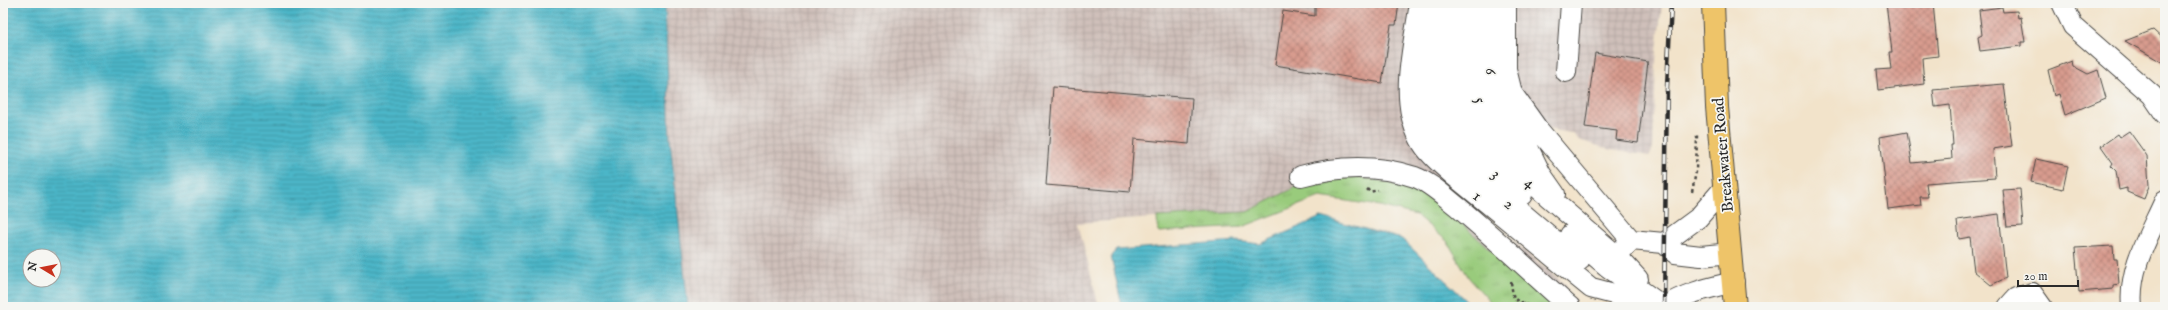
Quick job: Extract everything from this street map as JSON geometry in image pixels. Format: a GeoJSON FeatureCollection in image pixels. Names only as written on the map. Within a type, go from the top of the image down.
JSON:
{"type":"FeatureCollection","features":[{"type":"Feature","properties":{"kind":"highway","name":"Breakwater Road"},"geometry":{"type":"LineString","coordinates":[[1713,3],[1717,107],[1734,282],[1735,307]]}},
{"type":"Feature","properties":{"kind":"street","name":"1"},"geometry":{"type":"LineString","coordinates":[[1420,3],[1409,80],[1414,127],[1420,141],[1453,175],[1604,272],[1663,307]]}},
{"type":"Feature","properties":{"kind":"street","name":"2"},"geometry":{"type":"LineString","coordinates":[[1434,3],[1429,44],[1426,97],[1430,115],[1437,132],[1448,148],[1464,164],[1604,272]]}},
{"type":"Feature","properties":{"kind":"street","name":"3"},"geometry":{"type":"LineString","coordinates":[[1448,3],[1443,57],[1447,104],[1453,125],[1477,156],[1604,272],[1663,307]]}},
{"type":"Feature","properties":{"kind":"street","name":"4"},"geometry":{"type":"LineString","coordinates":[[1463,3],[1458,58],[1462,98],[1469,116],[1478,133],[1489,146],[1569,215],[1604,272]]}},
{"type":"Feature","properties":{"kind":"street","name":"5"},"geometry":{"type":"LineString","coordinates":[[1477,3],[1474,53],[1478,92],[1486,114],[1496,132],[1541,174]]}},
{"type":"Feature","properties":{"kind":"street","name":"6"},"geometry":{"type":"LineString","coordinates":[[1491,3],[1488,53],[1493,80],[1502,106],[1511,123],[1525,140],[1541,174]]}},
{"type":"Feature","properties":{"kind":"street"},"geometry":{"type":"LineString","coordinates":[[1506,3],[1506,69],[1512,93],[1536,128],[1631,240],[1664,243],[1675,253],[1701,256],[1731,253]]}},
{"type":"Feature","properties":{"kind":"street"},"geometry":{"type":"LineString","coordinates":[[1566,72],[1571,3]]}},
{"type":"Feature","properties":{"kind":"street"},"geometry":{"type":"LineString","coordinates":[[2062,3],[2073,26],[2152,95],[2165,114]]}},
{"type":"Feature","properties":{"kind":"street"},"geometry":{"type":"LineString","coordinates":[[1301,176],[1327,169],[1355,168],[1386,171],[1416,178],[1439,192],[1473,220],[1570,307]]}},
{"type":"Feature","properties":{"kind":"street"},"geometry":{"type":"LineString","coordinates":[[1541,174],[1569,215]]}},
{"type":"Feature","properties":{"kind":"street"},"geometry":{"type":"LineString","coordinates":[[1664,243],[1698,218],[1724,188]]}},
{"type":"Feature","properties":{"kind":"street"},"geometry":{"type":"LineString","coordinates":[[2132,307],[2131,294],[2133,272],[2165,200]]}},
{"type":"Feature","properties":{"kind":"street"},"geometry":{"type":"LineString","coordinates":[[1573,307],[1631,240]]}},
{"type":"Feature","properties":{"kind":"street"},"geometry":{"type":"LineString","coordinates":[[1663,307],[1677,299],[1702,289],[1734,282]]}},
{"type":"Feature","properties":{"kind":"street"},"geometry":{"type":"LineString","coordinates":[[2008,307],[2016,298],[2032,294],[2042,307]]}},
{"type":"Feature","properties":{"kind":"path"},"geometry":{"type":"LineString","coordinates":[[1363,186],[1370,192],[1382,190]]}},
{"type":"Feature","properties":{"kind":"path"},"geometry":{"type":"LineString","coordinates":[[1509,277],[1514,299],[1517,302],[1531,307]]}},
{"type":"Feature","properties":{"kind":"shaded area"},"geometry":{"type":"Polygon","coordinates":[[[665,3],[1662,3],[1656,60],[1653,147],[1650,156],[1612,150],[1579,140],[1572,133],[1546,129],[1478,212],[1567,286],[1551,305],[1450,213],[1421,193],[1391,183],[1358,177],[1310,180],[1247,212],[1078,223],[1099,307],[688,307],[670,139],[665,3]]]}},
{"type":"Feature","properties":{"kind":"green space"},"geometry":{"type":"Polygon","coordinates":[[[1358,177],[1391,183],[1421,193],[1450,213],[1553,307],[1495,307],[1469,278],[1447,241],[1416,215],[1380,206],[1320,197],[1242,227],[1158,232],[1157,217],[1247,212],[1310,180],[1358,177]]]}},
{"type":"Feature","properties":{"kind":"water"},"geometry":{"type":"Polygon","coordinates":[[[3,3],[665,3],[670,139],[688,307],[3,307],[3,3]]]}},
{"type":"Feature","properties":{"kind":"water"},"geometry":{"type":"Polygon","coordinates":[[[1321,217],[1402,239],[1467,301],[1469,307],[1122,307],[1111,256],[1116,250],[1236,241],[1260,244],[1321,217]]]}},
{"type":"Feature","properties":{"kind":"building"},"geometry":{"type":"Polygon","coordinates":[[[1315,3],[1399,3],[1396,25],[1391,25],[1382,83],[1275,65],[1283,11],[1315,16],[1315,3]]]}},
{"type":"Feature","properties":{"kind":"building"},"geometry":{"type":"Polygon","coordinates":[[[1886,3],[1933,3],[1938,56],[1922,58],[1924,84],[1878,90],[1876,70],[1891,69],[1889,52],[1892,52],[1886,3]]]}},
{"type":"Feature","properties":{"kind":"building"},"geometry":{"type":"Polygon","coordinates":[[[2002,7],[2003,12],[2017,11],[2018,18],[2021,17],[2025,42],[2021,42],[2021,46],[1980,51],[1978,37],[1982,35],[1979,10],[2002,7]]]}},
{"type":"Feature","properties":{"kind":"building"},"geometry":{"type":"Polygon","coordinates":[[[2153,30],[2165,41],[2165,64],[2125,41],[2153,30]]]}},
{"type":"Feature","properties":{"kind":"building"},"geometry":{"type":"Polygon","coordinates":[[[1595,53],[1648,62],[1638,143],[1616,140],[1617,131],[1585,127],[1595,53]]]}},
{"type":"Feature","properties":{"kind":"building"},"geometry":{"type":"Polygon","coordinates":[[[2072,61],[2073,66],[2088,74],[2098,70],[2106,98],[2065,115],[2059,94],[2054,96],[2048,70],[2072,61]]]}},
{"type":"Feature","properties":{"kind":"building"},"geometry":{"type":"Polygon","coordinates":[[[2004,84],[2012,146],[1993,149],[1995,178],[1926,183],[1928,197],[1920,197],[1921,205],[1888,209],[1880,137],[1907,132],[1912,163],[1952,159],[1951,145],[1953,145],[1950,105],[1935,107],[1933,90],[2004,84]]]}},
{"type":"Feature","properties":{"kind":"building"},"geometry":{"type":"Polygon","coordinates":[[[1053,87],[1192,98],[1189,144],[1134,139],[1130,192],[1046,185],[1053,87]]]}},
{"type":"Feature","properties":{"kind":"building"},"geometry":{"type":"Polygon","coordinates":[[[2129,131],[2147,156],[2149,186],[2144,199],[2127,192],[2127,188],[2119,190],[2116,171],[2111,166],[2113,163],[2101,146],[2118,134],[2120,137],[2129,131]]]}},
{"type":"Feature","properties":{"kind":"building"},"geometry":{"type":"Polygon","coordinates":[[[2036,159],[2068,166],[2063,189],[2031,182],[2036,159]]]}},
{"type":"Feature","properties":{"kind":"building"},"geometry":{"type":"Polygon","coordinates":[[[2020,189],[2023,226],[2007,227],[2003,190],[2020,189]]]}},
{"type":"Feature","properties":{"kind":"building"},"geometry":{"type":"Polygon","coordinates":[[[1999,214],[2006,278],[1991,285],[1974,271],[1970,237],[1959,239],[1957,220],[1999,214]]]}},
{"type":"Feature","properties":{"kind":"building"},"geometry":{"type":"Polygon","coordinates":[[[2113,246],[2114,259],[2117,259],[2119,284],[2113,285],[2113,289],[2079,292],[2075,248],[2113,246]]]}},
{"type":"Feature","properties":{"kind":"railway"},"geometry":{"type":"LineString","coordinates":[[1664,307],[1667,87],[1671,3]]}}]}
